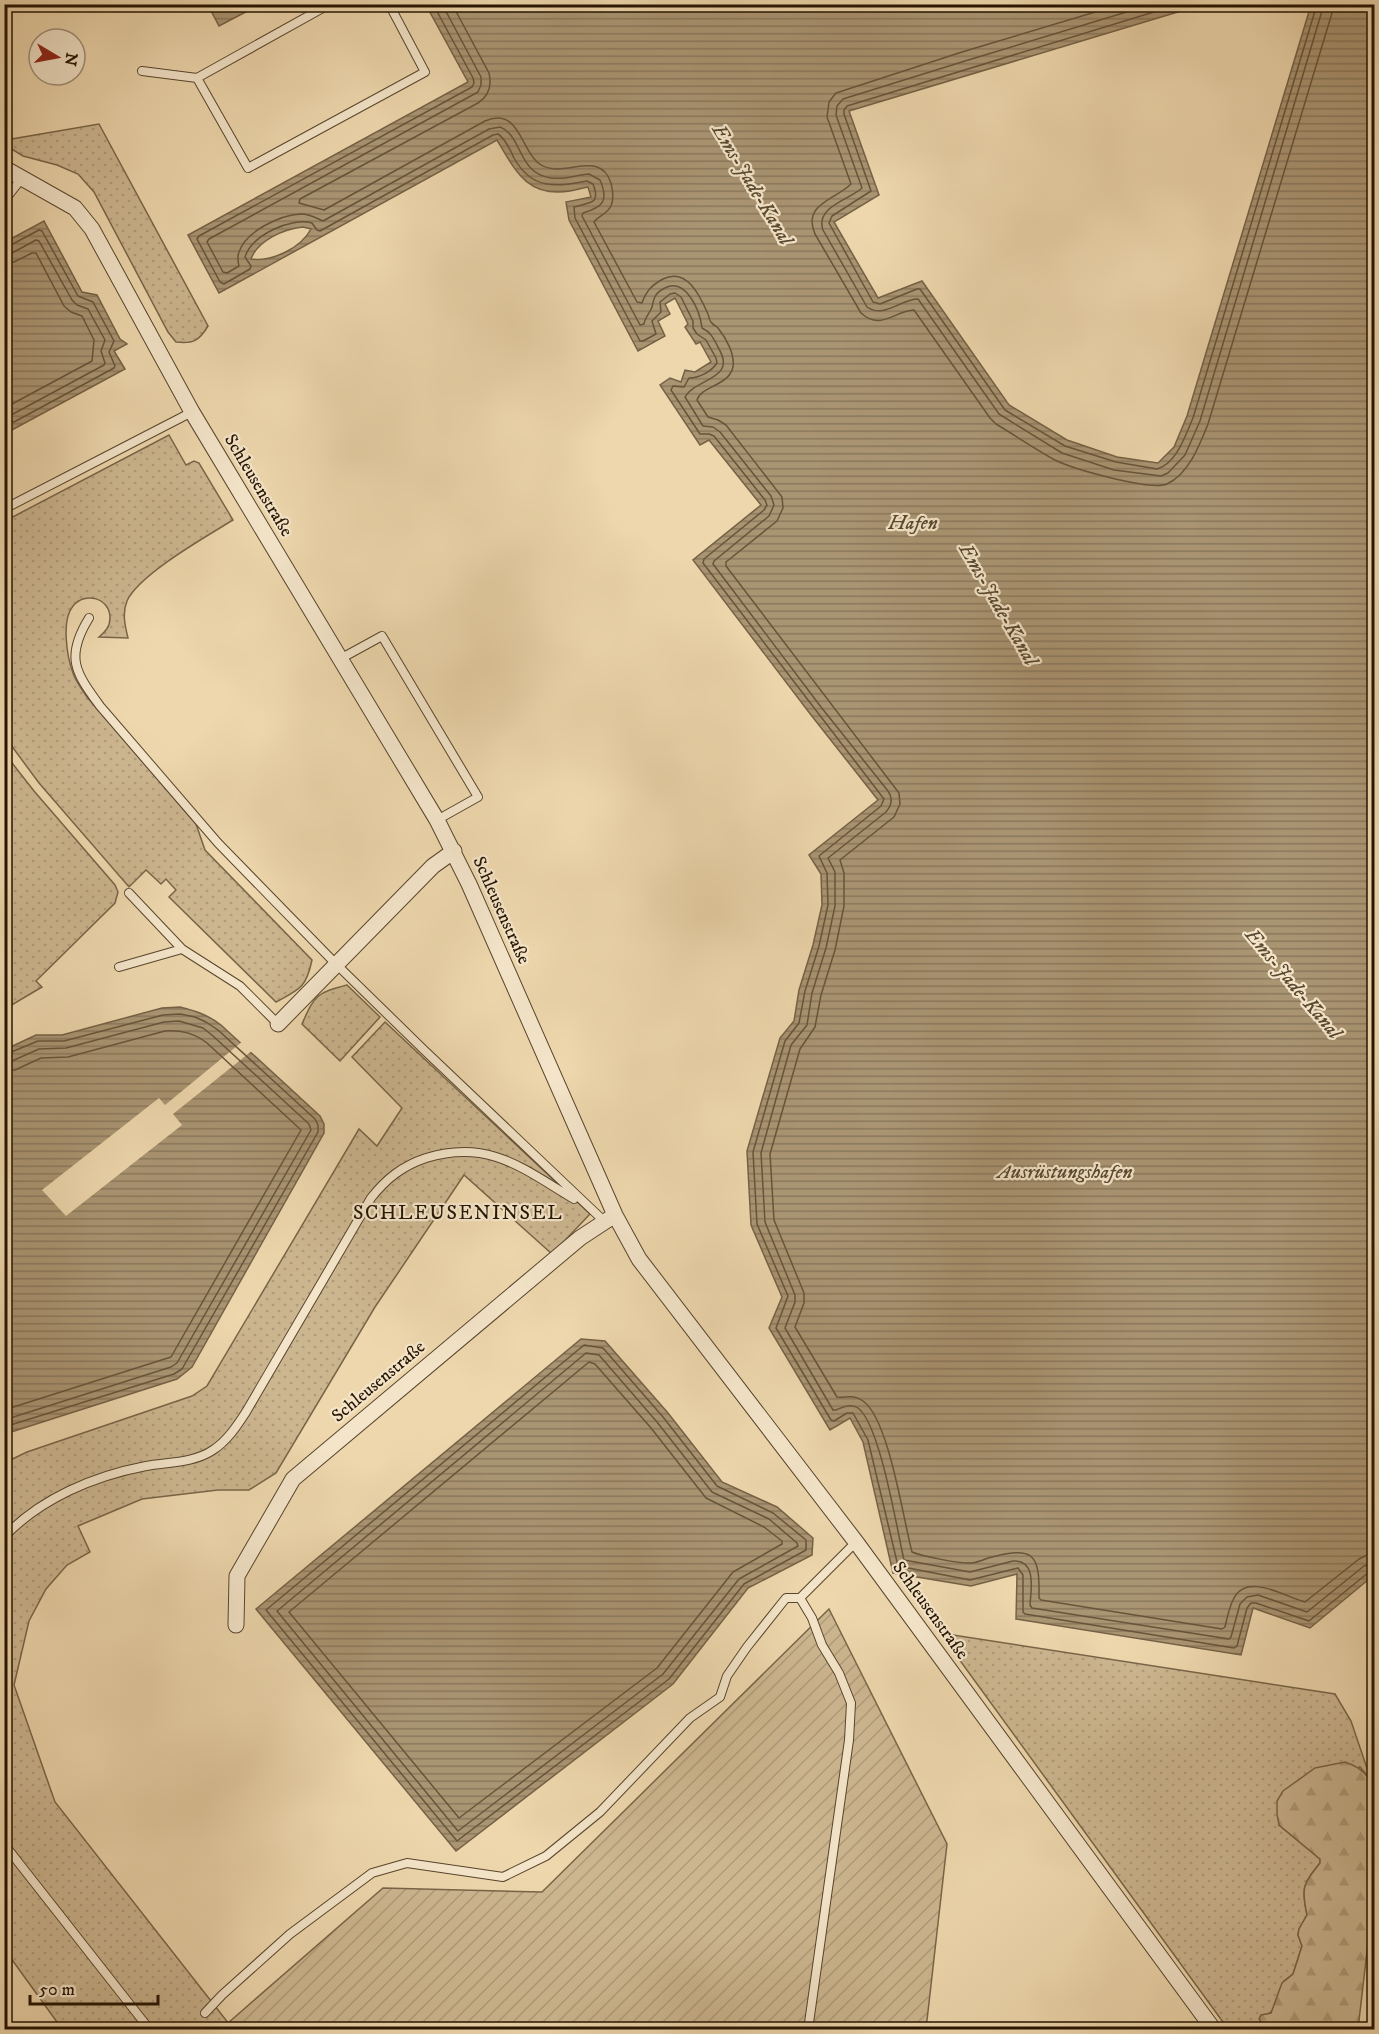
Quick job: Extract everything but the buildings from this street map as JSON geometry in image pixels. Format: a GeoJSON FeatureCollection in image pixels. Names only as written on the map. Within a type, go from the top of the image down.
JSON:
{"type":"FeatureCollection","features":[{"type":"Feature","properties":{"kind":"street","name":"Schleusenstraße"},"geometry":{"type":"LineString","coordinates":[[4,168],[65,201],[88,221],[192,412],[437,820],[454,851],[610,1218],[649,1274],[856,1542],[1214,2030]]}},
{"type":"Feature","properties":{"kind":"street","name":"Schleusenstraße"},"geometry":{"type":"LineString","coordinates":[[278,1024],[433,866],[454,851]]}},
{"type":"Feature","properties":{"kind":"street","name":"Schleusenstraße"},"geometry":{"type":"LineString","coordinates":[[236,1625],[237,1576],[293,1479],[580,1238],[610,1218]]}},
{"type":"Feature","properties":{"kind":"lane"},"geometry":{"type":"LineString","coordinates":[[142,71],[197,78],[330,4]]}},
{"type":"Feature","properties":{"kind":"lane"},"geometry":{"type":"LineString","coordinates":[[197,78],[248,168],[425,72],[389,4]]}},
{"type":"Feature","properties":{"kind":"lane"},"geometry":{"type":"LineString","coordinates":[[4,201],[22,178]]}},
{"type":"Feature","properties":{"kind":"lane"},"geometry":{"type":"LineString","coordinates":[[4,509],[192,412]]}},
{"type":"Feature","properties":{"kind":"lane"},"geometry":{"type":"LineString","coordinates":[[89,618],[77,639],[74,651],[78,671],[90,692],[218,843],[336,964],[586,1206]]}},
{"type":"Feature","properties":{"kind":"lane"},"geometry":{"type":"LineString","coordinates":[[340,659],[382,636],[477,797],[437,820]]}},
{"type":"Feature","properties":{"kind":"lane"},"geometry":{"type":"LineString","coordinates":[[129,893],[182,950],[240,986],[278,1024]]}},
{"type":"Feature","properties":{"kind":"lane"},"geometry":{"type":"LineString","coordinates":[[118,967],[182,950]]}},
{"type":"Feature","properties":{"kind":"lane"},"geometry":{"type":"LineString","coordinates":[[4,1537],[26,1516],[85,1484],[144,1467],[194,1458],[213,1450],[222,1443],[246,1412],[371,1198],[388,1178],[400,1170],[442,1153],[480,1152],[517,1166],[610,1218]]}},
{"type":"Feature","properties":{"kind":"lane"},"geometry":{"type":"LineString","coordinates":[[205,2013],[290,1934],[372,1873],[406,1863],[503,1877],[546,1856],[600,1812],[690,1719],[720,1697],[727,1676],[786,1598],[800,1598],[856,1542]]}},
{"type":"Feature","properties":{"kind":"lane"},"geometry":{"type":"LineString","coordinates":[[800,1598],[812,1618],[822,1645],[839,1673],[851,1703],[849,1740],[808,2030]]}},
{"type":"Feature","properties":{"kind":"lane"},"geometry":{"type":"LineString","coordinates":[[4,1844],[150,2030]]}},
{"type":"Feature","properties":{"kind":"green space"},"geometry":{"type":"Polygon","coordinates":[[[99,124],[208,326],[195,340],[176,342],[168,332],[94,192],[78,174],[57,165],[23,156],[5,145],[6,140],[99,124]]]}},
{"type":"Feature","properties":{"kind":"green space"},"geometry":{"type":"Polygon","coordinates":[[[169,435],[186,465],[194,461],[199,463],[233,520],[174,557],[134,591],[127,601],[125,610],[128,638],[99,637],[107,629],[110,621],[109,611],[101,601],[96,599],[78,601],[69,612],[67,620],[66,639],[69,658],[74,676],[87,697],[196,824],[205,850],[312,960],[301,987],[276,1002],[169,897],[176,890],[166,879],[161,884],[146,870],[129,887],[39,783],[5,737],[5,521],[169,435]]]}},
{"type":"Feature","properties":{"kind":"green space"},"geometry":{"type":"Polygon","coordinates":[[[5,754],[115,885],[118,892],[115,903],[36,981],[42,987],[5,1009],[5,754]]]}},
{"type":"Feature","properties":{"kind":"green space"},"geometry":{"type":"Polygon","coordinates":[[[347,985],[380,1017],[340,1061],[302,1024],[310,1006],[318,996],[347,985]]]}},
{"type":"Feature","properties":{"kind":"green space"},"geometry":{"type":"Polygon","coordinates":[[[385,1022],[590,1214],[552,1254],[464,1175],[375,1307],[276,1473],[249,1490],[218,1490],[142,1499],[78,1526],[90,1552],[67,1565],[46,1589],[29,1621],[14,1685],[55,1802],[233,2029],[154,2030],[151,2026],[147,2030],[62,2029],[5,1950],[4,1463],[27,1452],[192,1396],[207,1386],[359,1129],[377,1146],[402,1108],[352,1057],[385,1022]]]}},
{"type":"Feature","properties":{"kind":"green space"},"geometry":{"type":"Polygon","coordinates":[[[829,1609],[947,1844],[926,2029],[233,2030],[228,2023],[383,1888],[542,1892],[829,1609]]]}},
{"type":"Feature","properties":{"kind":"green space"},"geometry":{"type":"Polygon","coordinates":[[[940,1633],[1335,1694],[1351,1721],[1371,1780],[1360,1767],[1279,1825],[1320,1859],[1320,1863],[1305,1886],[1304,1898],[1307,1915],[1299,1929],[1298,1935],[1302,1946],[1293,1974],[1284,1981],[1273,2010],[1260,2022],[1266,2029],[1228,2029],[940,1633]]]}},
{"type":"Feature","properties":{"kind":"green space"},"geometry":{"type":"Polygon","coordinates":[[[1345,1762],[1364,1773],[1374,1792],[1374,1891],[1358,2029],[1266,2029],[1259,2019],[1261,2015],[1271,2013],[1282,1983],[1293,1974],[1302,1946],[1298,1935],[1299,1929],[1307,1915],[1305,1887],[1320,1863],[1320,1859],[1279,1825],[1277,1801],[1283,1791],[1315,1768],[1345,1762]]]}},
{"type":"Feature","properties":{"kind":"water"},"geometry":{"type":"Polygon","coordinates":[[[208,5],[259,5],[219,26],[208,5]]]}},
{"type":"Feature","properties":{"kind":"water","name":"Ausrüstungshafen"},"geometry":{"type":"Polygon","coordinates":[[[426,5],[1201,5],[849,111],[879,195],[834,222],[878,298],[922,281],[1009,405],[1067,440],[1117,457],[1158,463],[1174,447],[1187,416],[1311,5],[1374,5],[1374,1575],[1310,1628],[1253,1608],[1241,1655],[1016,1619],[1017,1574],[971,1586],[893,1573],[863,1442],[850,1418],[830,1430],[769,1328],[782,1297],[751,1225],[747,1151],[780,1038],[794,1021],[799,990],[822,905],[821,874],[809,855],[878,800],[693,560],[761,505],[709,440],[700,445],[660,385],[670,378],[681,382],[685,370],[695,372],[711,362],[700,342],[696,344],[685,327],[688,324],[675,298],[665,304],[670,314],[658,321],[665,336],[638,351],[569,220],[566,202],[591,197],[588,187],[555,192],[533,186],[517,171],[497,140],[219,293],[188,235],[468,82],[426,5]],[[296,228],[272,237],[259,246],[251,259],[277,256],[293,248],[311,229],[296,228]]]}},
{"type":"Feature","properties":{"kind":"water"},"geometry":{"type":"Polygon","coordinates":[[[44,221],[82,292],[97,295],[120,339],[127,344],[114,351],[125,369],[10,431],[4,423],[5,242],[44,221]]]}},
{"type":"Feature","properties":{"kind":"water"},"geometry":{"type":"Polygon","coordinates":[[[180,1007],[202,1014],[221,1025],[320,1116],[324,1124],[324,1133],[192,1367],[177,1379],[5,1434],[4,1050],[36,1035],[62,1035],[162,1008],[180,1007]]]}},
{"type":"Feature","properties":{"kind":"water"},"geometry":{"type":"Polygon","coordinates":[[[581,1339],[605,1341],[668,1413],[722,1482],[777,1507],[813,1538],[812,1555],[748,1588],[673,1684],[456,1851],[256,1609],[581,1339]]]}},
{"type":"Feature","properties":{"kind":"pier"},"geometry":{"type":"Polygon","coordinates":[[[243,1041],[253,1050],[173,1114],[182,1125],[66,1216],[42,1190],[159,1098],[165,1105],[243,1041]]]}},
{"type":"Feature","properties":{"kind":"district","name":"SCHLEUSENINSEL"},"geometry":{"type":"Point","coordinates":[458,1212]}},
{"type":"Feature","properties":{"kind":"water label","name":"Ems-Jade-Kanal"},"geometry":{"type":"Point","coordinates":[753,184]}},
{"type":"Feature","properties":{"kind":"water label","name":"Hafen"},"geometry":{"type":"Point","coordinates":[913,522]}},
{"type":"Feature","properties":{"kind":"water label","name":"Ems-Jade-Kanal"},"geometry":{"type":"Point","coordinates":[999,604]}},
{"type":"Feature","properties":{"kind":"water label","name":"Ems-Jade-Kanal"},"geometry":{"type":"Point","coordinates":[1294,983]}}]}
